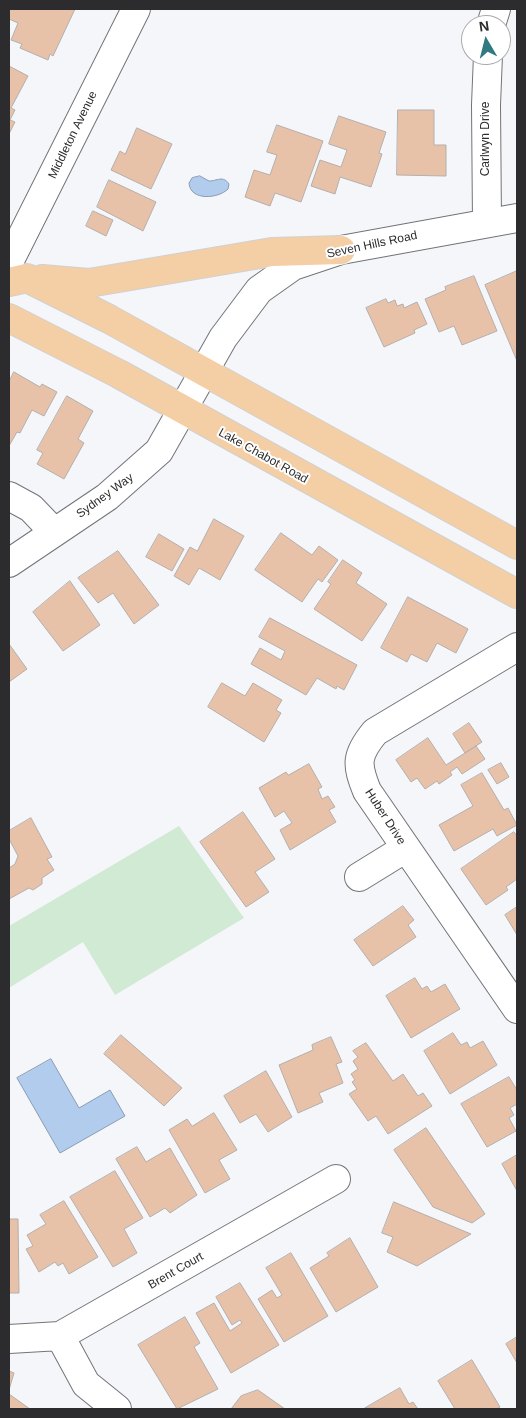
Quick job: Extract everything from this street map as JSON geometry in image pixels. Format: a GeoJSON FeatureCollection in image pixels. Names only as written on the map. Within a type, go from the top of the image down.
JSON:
{"type":"FeatureCollection","features":[{"type":"Feature","properties":{"kind":"main road"},"geometry":{"type":"LineString","coordinates":[[15,274],[89,283],[272,252],[341,250]]}},
{"type":"Feature","properties":{"kind":"main road"},"geometry":{"type":"LineString","coordinates":[[15,274],[108,319],[517,545]]}},
{"type":"Feature","properties":{"kind":"main road","name":"Lake Chabot Road"},"geometry":{"type":"LineString","coordinates":[[9,318],[119,374],[182,411],[517,594]]}},
{"type":"Feature","properties":{"kind":"street","name":"Middleton Avenue"},"geometry":{"type":"LineString","coordinates":[[15,274],[136,9]]}},
{"type":"Feature","properties":{"kind":"street","name":"Carlwyn Drive"},"geometry":{"type":"LineString","coordinates":[[487,223],[488,65]]}},
{"type":"Feature","properties":{"kind":"street","name":"Seven Hills Road"},"geometry":{"type":"LineString","coordinates":[[182,411],[223,338],[259,290],[293,266],[341,250],[517,218]]}},
{"type":"Feature","properties":{"kind":"street","name":"Sydney Way"},"geometry":{"type":"LineString","coordinates":[[9,563],[107,497],[133,476],[159,450],[182,411]]}},
{"type":"Feature","properties":{"kind":"street"},"geometry":{"type":"LineString","coordinates":[[9,496],[32,508],[54,532]]}},
{"type":"Feature","properties":{"kind":"street","name":"Huber Drive"},"geometry":{"type":"LineString","coordinates":[[516,651],[375,732],[364,746],[358,760],[360,774],[367,791],[517,1009]]}},
{"type":"Feature","properties":{"kind":"street"},"geometry":{"type":"LineString","coordinates":[[359,877],[406,848]]}},
{"type":"Feature","properties":{"kind":"street","name":"Brent Court"},"geometry":{"type":"LineString","coordinates":[[9,1339],[60,1336],[336,1179]]}},
{"type":"Feature","properties":{"kind":"street"},"geometry":{"type":"LineString","coordinates":[[60,1336],[86,1384],[117,1409]]}},
{"type":"Feature","properties":{"kind":"green space"},"geometry":{"type":"Polygon","coordinates":[[[179,826],[244,918],[115,995],[83,942],[9,988],[9,926],[179,826]]]}},
{"type":"Feature","properties":{"kind":"water"},"geometry":{"type":"Polygon","coordinates":[[[200,176],[209,181],[220,179],[227,181],[229,184],[228,189],[218,195],[205,197],[194,193],[189,183],[192,178],[200,176]]]}},
{"type":"Feature","properties":{"kind":"water"},"geometry":{"type":"Polygon","coordinates":[[[51,1059],[79,1108],[110,1090],[125,1116],[60,1153],[17,1078],[51,1059]]]}},
{"type":"Feature","properties":{"kind":"building"},"geometry":{"type":"Polygon","coordinates":[[[10,9],[75,9],[53,56],[50,54],[48,60],[20,48],[22,44],[11,40],[18,23],[9,19],[10,9]]]}},
{"type":"Feature","properties":{"kind":"building"},"geometry":{"type":"Polygon","coordinates":[[[9,66],[28,76],[11,108],[15,110],[10,120],[15,122],[9,134],[9,66]]]}},
{"type":"Feature","properties":{"kind":"building"},"geometry":{"type":"Polygon","coordinates":[[[398,110],[434,110],[434,145],[446,145],[446,176],[397,175],[398,110]]]}},
{"type":"Feature","properties":{"kind":"building"},"geometry":{"type":"Polygon","coordinates":[[[339,116],[386,132],[379,153],[382,154],[371,187],[340,177],[335,194],[311,186],[320,160],[341,167],[347,150],[329,144],[339,116]]]}},
{"type":"Feature","properties":{"kind":"building"},"geometry":{"type":"Polygon","coordinates":[[[277,125],[323,141],[301,202],[275,193],[270,206],[245,197],[254,170],[270,175],[277,155],[267,152],[277,125]]]}},
{"type":"Feature","properties":{"kind":"building"},"geometry":{"type":"Polygon","coordinates":[[[137,128],[172,144],[151,189],[111,170],[120,151],[125,154],[137,128]]]}},
{"type":"Feature","properties":{"kind":"building"},"geometry":{"type":"Polygon","coordinates":[[[109,180],[156,202],[143,231],[97,207],[109,180]]]}},
{"type":"Feature","properties":{"kind":"building"},"geometry":{"type":"Polygon","coordinates":[[[93,211],[113,220],[106,236],[86,226],[93,211]]]}},
{"type":"Feature","properties":{"kind":"building"},"geometry":{"type":"Polygon","coordinates":[[[517,271],[517,361],[485,285],[517,271]]]}},
{"type":"Feature","properties":{"kind":"building"},"geometry":{"type":"Polygon","coordinates":[[[474,276],[497,331],[462,345],[454,326],[439,332],[425,299],[446,290],[445,287],[474,276]]]}},
{"type":"Feature","properties":{"kind":"building"},"geometry":{"type":"Polygon","coordinates":[[[386,299],[388,303],[395,300],[397,306],[403,304],[404,308],[417,302],[427,324],[414,330],[415,333],[384,347],[366,308],[386,299]]]}},
{"type":"Feature","properties":{"kind":"building"},"geometry":{"type":"Polygon","coordinates":[[[14,372],[40,387],[42,384],[57,392],[44,416],[32,410],[20,433],[17,432],[9,446],[9,382],[14,372]]]}},
{"type":"Feature","properties":{"kind":"building"},"geometry":{"type":"Polygon","coordinates":[[[67,396],[93,411],[78,439],[84,443],[64,479],[37,464],[43,453],[37,450],[67,396]]]}},
{"type":"Feature","properties":{"kind":"building"},"geometry":{"type":"Polygon","coordinates":[[[214,519],[244,536],[220,580],[199,568],[189,585],[174,576],[190,547],[197,551],[214,519]]]}},
{"type":"Feature","properties":{"kind":"building"},"geometry":{"type":"Polygon","coordinates":[[[281,533],[312,555],[319,546],[338,560],[322,582],[318,579],[302,602],[255,570],[281,533]]]}},
{"type":"Feature","properties":{"kind":"building"},"geometry":{"type":"Polygon","coordinates":[[[159,534],[184,549],[172,571],[146,557],[159,534]]]}},
{"type":"Feature","properties":{"kind":"building"},"geometry":{"type":"Polygon","coordinates":[[[118,551],[159,605],[134,624],[113,593],[98,603],[78,578],[118,551]]]}},
{"type":"Feature","properties":{"kind":"building"},"geometry":{"type":"Polygon","coordinates":[[[343,560],[362,573],[356,583],[387,604],[362,641],[314,609],[331,584],[328,582],[343,560]]]}},
{"type":"Feature","properties":{"kind":"building"},"geometry":{"type":"Polygon","coordinates":[[[70,581],[100,625],[63,651],[33,612],[70,581]]]}},
{"type":"Feature","properties":{"kind":"building"},"geometry":{"type":"Polygon","coordinates":[[[408,597],[468,629],[456,653],[437,643],[427,662],[411,654],[407,662],[381,648],[408,597]]]}},
{"type":"Feature","properties":{"kind":"building"},"geometry":{"type":"Polygon","coordinates":[[[270,618],[357,665],[344,690],[337,686],[336,689],[317,678],[306,695],[251,664],[260,648],[281,660],[285,651],[259,637],[270,618]]]}},
{"type":"Feature","properties":{"kind":"building"},"geometry":{"type":"Polygon","coordinates":[[[9,644],[27,669],[9,682],[9,644]]]}},
{"type":"Feature","properties":{"kind":"building"},"geometry":{"type":"Polygon","coordinates":[[[222,683],[245,696],[253,683],[282,700],[276,710],[281,713],[264,742],[208,707],[222,683]]]}},
{"type":"Feature","properties":{"kind":"building"},"geometry":{"type":"Polygon","coordinates":[[[469,723],[482,742],[465,753],[453,734],[469,723]]]}},
{"type":"Feature","properties":{"kind":"building"},"geometry":{"type":"Polygon","coordinates":[[[428,738],[446,765],[476,746],[485,759],[462,774],[457,767],[450,772],[452,775],[439,784],[437,781],[425,789],[417,778],[411,782],[396,760],[428,738]]]}},
{"type":"Feature","properties":{"kind":"building"},"geometry":{"type":"Polygon","coordinates":[[[501,763],[509,777],[497,784],[488,770],[501,763]]]}},
{"type":"Feature","properties":{"kind":"building"},"geometry":{"type":"Polygon","coordinates":[[[309,764],[322,787],[318,789],[322,799],[328,796],[335,807],[329,810],[336,822],[290,850],[280,830],[292,823],[284,811],[275,817],[259,788],[286,772],[288,775],[309,764]]]}},
{"type":"Feature","properties":{"kind":"building"},"geometry":{"type":"Polygon","coordinates":[[[482,773],[504,810],[508,808],[517,825],[497,836],[493,829],[454,851],[439,825],[473,806],[461,785],[482,773]]]}},
{"type":"Feature","properties":{"kind":"building"},"geometry":{"type":"Polygon","coordinates":[[[243,812],[275,859],[255,872],[269,892],[246,907],[200,842],[243,812]]]}},
{"type":"Feature","properties":{"kind":"building"},"geometry":{"type":"Polygon","coordinates":[[[31,818],[52,857],[47,859],[54,870],[42,878],[42,884],[33,890],[29,888],[9,899],[9,868],[15,864],[18,856],[9,839],[9,831],[31,818]]]}},
{"type":"Feature","properties":{"kind":"building"},"geometry":{"type":"Polygon","coordinates":[[[514,832],[517,836],[517,879],[506,887],[508,890],[486,905],[461,869],[514,832]]]}},
{"type":"Feature","properties":{"kind":"building"},"geometry":{"type":"Polygon","coordinates":[[[403,906],[414,920],[408,925],[416,937],[373,966],[354,940],[403,906]]]}},
{"type":"Feature","properties":{"kind":"building"},"geometry":{"type":"Polygon","coordinates":[[[517,907],[517,935],[505,915],[517,907]]]}},
{"type":"Feature","properties":{"kind":"building"},"geometry":{"type":"Polygon","coordinates":[[[415,978],[422,989],[427,986],[431,992],[445,984],[460,1009],[411,1038],[386,996],[415,978]]]}},
{"type":"Feature","properties":{"kind":"building"},"geometry":{"type":"Polygon","coordinates":[[[453,1033],[461,1045],[467,1042],[470,1048],[483,1041],[497,1065],[450,1094],[424,1051],[453,1033]]]}},
{"type":"Feature","properties":{"kind":"building"},"geometry":{"type":"Polygon","coordinates":[[[121,1035],[182,1088],[164,1106],[104,1054],[121,1035]]]}},
{"type":"Feature","properties":{"kind":"building"},"geometry":{"type":"Polygon","coordinates":[[[331,1037],[342,1062],[336,1064],[343,1083],[319,1093],[323,1102],[298,1113],[279,1065],[313,1050],[312,1045],[331,1037]]]}},
{"type":"Feature","properties":{"kind":"building"},"geometry":{"type":"Polygon","coordinates":[[[366,1043],[393,1081],[403,1074],[418,1096],[423,1093],[432,1106],[388,1134],[376,1116],[368,1121],[349,1094],[357,1089],[352,1082],[355,1080],[351,1074],[358,1069],[353,1061],[358,1057],[353,1051],[366,1043]]]}},
{"type":"Feature","properties":{"kind":"building"},"geometry":{"type":"Polygon","coordinates":[[[266,1071],[292,1117],[268,1132],[256,1114],[240,1123],[224,1096],[266,1071]]]}},
{"type":"Feature","properties":{"kind":"building"},"geometry":{"type":"Polygon","coordinates":[[[509,1077],[517,1090],[517,1104],[510,1108],[514,1115],[509,1118],[516,1131],[487,1147],[461,1104],[509,1077]]]}},
{"type":"Feature","properties":{"kind":"building"},"geometry":{"type":"Polygon","coordinates":[[[214,1113],[237,1150],[219,1160],[230,1179],[205,1193],[169,1130],[187,1119],[192,1126],[214,1113]]]}},
{"type":"Feature","properties":{"kind":"building"},"geometry":{"type":"Polygon","coordinates":[[[426,1128],[485,1214],[472,1223],[433,1207],[394,1150],[426,1128]]]}},
{"type":"Feature","properties":{"kind":"building"},"geometry":{"type":"Polygon","coordinates":[[[137,1147],[146,1162],[170,1148],[197,1195],[170,1213],[165,1208],[150,1217],[116,1159],[137,1147]]]}},
{"type":"Feature","properties":{"kind":"building"},"geometry":{"type":"Polygon","coordinates":[[[517,1155],[517,1191],[502,1164],[517,1155]]]}},
{"type":"Feature","properties":{"kind":"building"},"geometry":{"type":"Polygon","coordinates":[[[115,1171],[143,1218],[124,1229],[137,1253],[113,1267],[70,1197],[115,1171]]]}},
{"type":"Feature","properties":{"kind":"building"},"geometry":{"type":"Polygon","coordinates":[[[64,1201],[98,1257],[69,1274],[63,1263],[58,1266],[55,1262],[39,1272],[26,1249],[33,1246],[27,1235],[46,1224],[40,1215],[64,1201]]]}},
{"type":"Feature","properties":{"kind":"building"},"geometry":{"type":"Polygon","coordinates":[[[394,1202],[471,1234],[417,1266],[387,1252],[393,1237],[382,1233],[394,1202]]]}},
{"type":"Feature","properties":{"kind":"building"},"geometry":{"type":"Polygon","coordinates":[[[9,1219],[18,1219],[19,1293],[9,1293],[9,1219]]]}},
{"type":"Feature","properties":{"kind":"building"},"geometry":{"type":"Polygon","coordinates":[[[350,1238],[378,1287],[336,1312],[310,1268],[329,1256],[327,1253],[350,1238]]]}},
{"type":"Feature","properties":{"kind":"building"},"geometry":{"type":"Polygon","coordinates":[[[291,1253],[328,1316],[284,1342],[258,1299],[272,1290],[277,1298],[282,1295],[266,1268],[291,1253]]]}},
{"type":"Feature","properties":{"kind":"building"},"geometry":{"type":"Polygon","coordinates":[[[240,1283],[279,1345],[231,1373],[196,1313],[214,1303],[230,1331],[242,1323],[240,1320],[232,1325],[216,1297],[240,1283]]]}},
{"type":"Feature","properties":{"kind":"building"},"geometry":{"type":"Polygon","coordinates":[[[185,1317],[200,1343],[194,1347],[218,1389],[177,1409],[138,1345],[185,1317]]]}},
{"type":"Feature","properties":{"kind":"building"},"geometry":{"type":"Polygon","coordinates":[[[517,1337],[517,1363],[506,1344],[517,1337]]]}},
{"type":"Feature","properties":{"kind":"building"},"geometry":{"type":"Polygon","coordinates":[[[472,1360],[500,1407],[496,1409],[455,1409],[438,1381],[472,1360]]]}},
{"type":"Feature","properties":{"kind":"building"},"geometry":{"type":"Polygon","coordinates":[[[9,1371],[14,1373],[9,1390],[9,1371]]]}},
{"type":"Feature","properties":{"kind":"building"},"geometry":{"type":"Polygon","coordinates":[[[400,1388],[409,1404],[413,1402],[418,1409],[365,1408],[400,1388]]]}},
{"type":"Feature","properties":{"kind":"building"},"geometry":{"type":"Polygon","coordinates":[[[258,1390],[285,1409],[231,1409],[241,1396],[258,1390]]]}},
{"type":"Feature","properties":{"kind":"building"},"geometry":{"type":"Polygon","coordinates":[[[9,1394],[30,1409],[9,1409],[9,1394]]]}}]}
